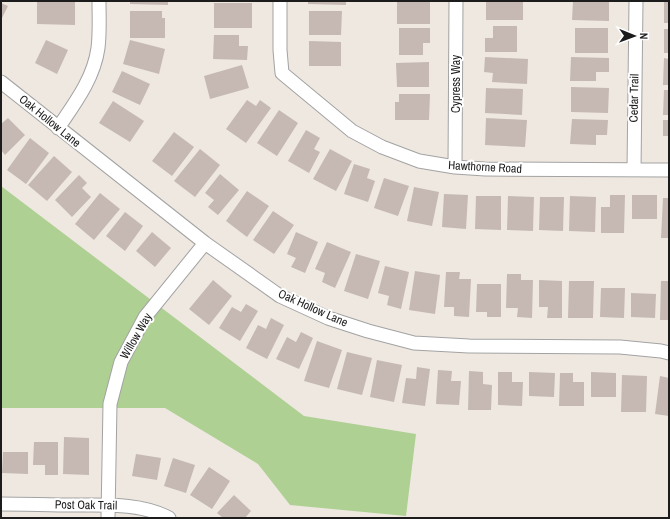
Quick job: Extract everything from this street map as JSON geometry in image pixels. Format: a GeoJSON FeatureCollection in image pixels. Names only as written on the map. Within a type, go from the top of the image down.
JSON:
{"type":"FeatureCollection","features":[{"type":"Feature","properties":{"kind":"street"},"geometry":{"type":"LineString","coordinates":[[58,128],[92,72],[98,48],[99,1]]}},
{"type":"Feature","properties":{"kind":"street","name":"Hawthorne Road"},"geometry":{"type":"LineString","coordinates":[[280,1],[280,50],[282,73],[352,131],[382,147],[418,161],[456,167],[485,169],[669,170]]}},
{"type":"Feature","properties":{"kind":"street","name":"Cypress Way"},"geometry":{"type":"LineString","coordinates":[[456,1],[456,167]]}},
{"type":"Feature","properties":{"kind":"street","name":"Cedar Trail"},"geometry":{"type":"LineString","coordinates":[[634,170],[636,1]]}},
{"type":"Feature","properties":{"kind":"street","name":"Oak Hollow Lane"},"geometry":{"type":"LineString","coordinates":[[1,82],[205,243],[280,296],[328,318],[368,331],[414,343],[469,346],[620,347],[669,353]]}},
{"type":"Feature","properties":{"kind":"street","name":"Willow Way"},"geometry":{"type":"LineString","coordinates":[[108,512],[110,404],[120,362],[144,317],[205,243]]}},
{"type":"Feature","properties":{"kind":"street","name":"Post Oak Trail"},"geometry":{"type":"LineString","coordinates":[[1,504],[108,512],[132,507],[162,514],[169,518]]}},
{"type":"Feature","properties":{"kind":"green space"},"geometry":{"type":"Polygon","coordinates":[[[1,186],[304,416],[416,434],[406,516],[290,505],[258,464],[165,408],[1,408],[1,186]]]}},
{"type":"Feature","properties":{"kind":"building"},"geometry":{"type":"Polygon","coordinates":[[[37,1],[75,1],[75,25],[37,24],[37,1]]]}},
{"type":"Feature","properties":{"kind":"building"},"geometry":{"type":"Polygon","coordinates":[[[130,1],[168,1],[168,5],[130,4],[130,1]]]}},
{"type":"Feature","properties":{"kind":"building"},"geometry":{"type":"Polygon","coordinates":[[[308,1],[346,1],[346,5],[308,4],[308,1]]]}},
{"type":"Feature","properties":{"kind":"building"},"geometry":{"type":"Polygon","coordinates":[[[397,1],[430,1],[430,24],[397,24],[397,1]]]}},
{"type":"Feature","properties":{"kind":"building"},"geometry":{"type":"Polygon","coordinates":[[[486,1],[523,1],[523,20],[486,20],[486,1]]]}},
{"type":"Feature","properties":{"kind":"building"},"geometry":{"type":"Polygon","coordinates":[[[573,1],[609,1],[609,21],[572,20],[573,1]]]}},
{"type":"Feature","properties":{"kind":"building"},"geometry":{"type":"Polygon","coordinates":[[[664,1],[669,1],[669,23],[664,23],[664,1]]]}},
{"type":"Feature","properties":{"kind":"building"},"geometry":{"type":"Polygon","coordinates":[[[1,3],[8,6],[1,20],[1,3]]]}},
{"type":"Feature","properties":{"kind":"building"},"geometry":{"type":"Polygon","coordinates":[[[214,3],[252,3],[252,28],[214,28],[214,3]]]}},
{"type":"Feature","properties":{"kind":"building"},"geometry":{"type":"Polygon","coordinates":[[[130,11],[162,11],[162,18],[165,18],[165,38],[130,38],[130,11]]]}},
{"type":"Feature","properties":{"kind":"building"},"geometry":{"type":"Polygon","coordinates":[[[309,11],[342,11],[341,35],[309,35],[309,11]]]}},
{"type":"Feature","properties":{"kind":"building"},"geometry":{"type":"Polygon","coordinates":[[[493,26],[517,26],[517,52],[485,52],[485,38],[493,38],[493,26]]]}},
{"type":"Feature","properties":{"kind":"building"},"geometry":{"type":"Polygon","coordinates":[[[399,28],[430,28],[430,43],[423,43],[423,55],[399,55],[399,28]]]}},
{"type":"Feature","properties":{"kind":"building"},"geometry":{"type":"Polygon","coordinates":[[[575,28],[608,28],[608,53],[575,53],[575,28]]]}},
{"type":"Feature","properties":{"kind":"building"},"geometry":{"type":"Polygon","coordinates":[[[664,29],[669,29],[669,53],[664,53],[664,29]]]}},
{"type":"Feature","properties":{"kind":"building"},"geometry":{"type":"Polygon","coordinates":[[[214,35],[239,35],[239,46],[248,46],[247,60],[213,59],[214,35]]]}},
{"type":"Feature","properties":{"kind":"building"},"geometry":{"type":"Polygon","coordinates":[[[46,40],[68,50],[57,74],[35,63],[46,40]]]}},
{"type":"Feature","properties":{"kind":"building"},"geometry":{"type":"Polygon","coordinates":[[[130,40],[165,49],[159,74],[123,64],[130,40]]]}},
{"type":"Feature","properties":{"kind":"building"},"geometry":{"type":"Polygon","coordinates":[[[309,41],[341,42],[341,66],[309,66],[309,41]]]}},
{"type":"Feature","properties":{"kind":"building"},"geometry":{"type":"Polygon","coordinates":[[[485,57],[528,59],[527,84],[492,82],[493,73],[484,72],[485,57]]]}},
{"type":"Feature","properties":{"kind":"building"},"geometry":{"type":"Polygon","coordinates":[[[571,57],[609,58],[609,72],[596,72],[596,81],[570,81],[571,57]]]}},
{"type":"Feature","properties":{"kind":"building"},"geometry":{"type":"Polygon","coordinates":[[[664,58],[669,59],[669,85],[663,85],[664,58]]]}},
{"type":"Feature","properties":{"kind":"building"},"geometry":{"type":"Polygon","coordinates":[[[429,62],[429,87],[397,87],[396,63],[429,62]]]}},
{"type":"Feature","properties":{"kind":"building"},"geometry":{"type":"Polygon","coordinates":[[[242,65],[249,88],[210,99],[204,76],[242,65]]]}},
{"type":"Feature","properties":{"kind":"building"},"geometry":{"type":"Polygon","coordinates":[[[122,71],[150,84],[140,105],[112,92],[122,71]]]}},
{"type":"Feature","properties":{"kind":"building"},"geometry":{"type":"Polygon","coordinates":[[[571,87],[609,88],[608,113],[571,112],[571,87]]]}},
{"type":"Feature","properties":{"kind":"building"},"geometry":{"type":"Polygon","coordinates":[[[486,88],[523,89],[522,115],[485,113],[486,88]]]}},
{"type":"Feature","properties":{"kind":"building"},"geometry":{"type":"Polygon","coordinates":[[[664,90],[669,90],[669,115],[663,115],[664,90]]]}},
{"type":"Feature","properties":{"kind":"building"},"geometry":{"type":"Polygon","coordinates":[[[399,94],[430,94],[429,120],[395,120],[395,102],[399,102],[399,94]]]}},
{"type":"Feature","properties":{"kind":"building"},"geometry":{"type":"Polygon","coordinates":[[[247,100],[256,106],[260,100],[271,108],[246,143],[226,129],[247,100]]]}},
{"type":"Feature","properties":{"kind":"building"},"geometry":{"type":"Polygon","coordinates":[[[113,101],[144,121],[130,142],[99,123],[113,101]]]}},
{"type":"Feature","properties":{"kind":"building"},"geometry":{"type":"Polygon","coordinates":[[[279,110],[298,123],[277,156],[257,143],[279,110]]]}},
{"type":"Feature","properties":{"kind":"building"},"geometry":{"type":"Polygon","coordinates":[[[8,118],[25,135],[5,155],[1,150],[1,124],[8,118]]]}},
{"type":"Feature","properties":{"kind":"building"},"geometry":{"type":"Polygon","coordinates":[[[486,118],[527,120],[525,147],[485,145],[486,118]]]}},
{"type":"Feature","properties":{"kind":"building"},"geometry":{"type":"Polygon","coordinates":[[[572,119],[608,120],[607,135],[596,135],[596,145],[570,144],[572,119]]]}},
{"type":"Feature","properties":{"kind":"building"},"geometry":{"type":"Polygon","coordinates":[[[663,120],[669,120],[669,136],[663,136],[663,120]]]}},
{"type":"Feature","properties":{"kind":"building"},"geometry":{"type":"Polygon","coordinates":[[[306,130],[320,138],[314,149],[320,152],[309,173],[288,161],[306,130]]]}},
{"type":"Feature","properties":{"kind":"building"},"geometry":{"type":"Polygon","coordinates":[[[174,132],[194,147],[172,176],[152,161],[174,132]]]}},
{"type":"Feature","properties":{"kind":"building"},"geometry":{"type":"Polygon","coordinates":[[[30,138],[49,153],[26,184],[7,170],[30,138]]]}},
{"type":"Feature","properties":{"kind":"building"},"geometry":{"type":"Polygon","coordinates":[[[200,149],[220,165],[195,197],[174,181],[200,149]]]}},
{"type":"Feature","properties":{"kind":"building"},"geometry":{"type":"Polygon","coordinates":[[[330,149],[352,161],[336,191],[313,179],[330,149]]]}},
{"type":"Feature","properties":{"kind":"building"},"geometry":{"type":"Polygon","coordinates":[[[54,156],[72,172],[47,201],[28,185],[54,156]]]}},
{"type":"Feature","properties":{"kind":"building"},"geometry":{"type":"Polygon","coordinates":[[[354,164],[370,169],[367,178],[375,181],[368,202],[344,194],[354,164]]]}},
{"type":"Feature","properties":{"kind":"building"},"geometry":{"type":"Polygon","coordinates":[[[220,174],[239,190],[218,215],[208,207],[214,200],[205,193],[220,174]]]}},
{"type":"Feature","properties":{"kind":"building"},"geometry":{"type":"Polygon","coordinates":[[[79,175],[87,183],[82,188],[91,197],[72,217],[55,200],[79,175]]]}},
{"type":"Feature","properties":{"kind":"building"},"geometry":{"type":"Polygon","coordinates":[[[384,178],[409,186],[398,216],[374,208],[384,178]]]}},
{"type":"Feature","properties":{"kind":"building"},"geometry":{"type":"Polygon","coordinates":[[[414,187],[439,192],[432,226],[407,221],[414,187]]]}},
{"type":"Feature","properties":{"kind":"building"},"geometry":{"type":"Polygon","coordinates":[[[247,191],[269,206],[247,237],[226,221],[247,191]]]}},
{"type":"Feature","properties":{"kind":"building"},"geometry":{"type":"Polygon","coordinates":[[[100,193],[120,209],[94,240],[75,224],[100,193]]]}},
{"type":"Feature","properties":{"kind":"building"},"geometry":{"type":"Polygon","coordinates":[[[444,194],[468,195],[466,229],[442,227],[444,194]]]}},
{"type":"Feature","properties":{"kind":"building"},"geometry":{"type":"Polygon","coordinates":[[[610,195],[625,195],[624,233],[601,233],[601,207],[610,207],[610,195]]]}},
{"type":"Feature","properties":{"kind":"building"},"geometry":{"type":"Polygon","coordinates":[[[632,195],[657,195],[657,219],[632,219],[632,195]]]}},
{"type":"Feature","properties":{"kind":"building"},"geometry":{"type":"Polygon","coordinates":[[[476,196],[501,196],[501,230],[475,229],[476,196]]]}},
{"type":"Feature","properties":{"kind":"building"},"geometry":{"type":"Polygon","coordinates":[[[508,196],[534,197],[533,231],[507,230],[508,196]]]}},
{"type":"Feature","properties":{"kind":"building"},"geometry":{"type":"Polygon","coordinates":[[[570,196],[596,197],[595,232],[569,231],[570,196]]]}},
{"type":"Feature","properties":{"kind":"building"},"geometry":{"type":"Polygon","coordinates":[[[540,197],[564,197],[563,231],[539,230],[540,197]]]}},
{"type":"Feature","properties":{"kind":"building"},"geometry":{"type":"Polygon","coordinates":[[[663,198],[669,198],[669,238],[661,238],[663,198]]]}},
{"type":"Feature","properties":{"kind":"building"},"geometry":{"type":"Polygon","coordinates":[[[273,211],[294,225],[274,254],[253,240],[273,211]]]}},
{"type":"Feature","properties":{"kind":"building"},"geometry":{"type":"Polygon","coordinates":[[[125,212],[143,226],[125,251],[106,236],[125,212]]]}},
{"type":"Feature","properties":{"kind":"building"},"geometry":{"type":"Polygon","coordinates":[[[152,232],[171,248],[155,267],[136,251],[152,232]]]}},
{"type":"Feature","properties":{"kind":"building"},"geometry":{"type":"Polygon","coordinates":[[[296,232],[318,242],[305,273],[291,267],[296,258],[287,254],[296,232]]]}},
{"type":"Feature","properties":{"kind":"building"},"geometry":{"type":"Polygon","coordinates":[[[327,242],[351,252],[335,288],[322,282],[325,273],[315,269],[327,242]]]}},
{"type":"Feature","properties":{"kind":"building"},"geometry":{"type":"Polygon","coordinates":[[[356,254],[380,261],[368,299],[344,291],[356,254]]]}},
{"type":"Feature","properties":{"kind":"building"},"geometry":{"type":"Polygon","coordinates":[[[385,266],[409,272],[401,309],[387,305],[389,296],[378,293],[385,266]]]}},
{"type":"Feature","properties":{"kind":"building"},"geometry":{"type":"Polygon","coordinates":[[[415,271],[440,275],[435,314],[409,310],[415,271]]]}},
{"type":"Feature","properties":{"kind":"building"},"geometry":{"type":"Polygon","coordinates":[[[446,272],[460,272],[459,279],[471,279],[469,317],[454,316],[454,307],[444,307],[446,272]]]}},
{"type":"Feature","properties":{"kind":"building"},"geometry":{"type":"Polygon","coordinates":[[[507,274],[521,274],[521,280],[533,280],[532,318],[517,317],[518,308],[506,308],[507,274]]]}},
{"type":"Feature","properties":{"kind":"building"},"geometry":{"type":"Polygon","coordinates":[[[213,280],[232,296],[209,325],[189,309],[213,280]]]}},
{"type":"Feature","properties":{"kind":"building"},"geometry":{"type":"Polygon","coordinates":[[[539,280],[562,281],[562,318],[547,318],[548,307],[539,307],[539,280]]]}},
{"type":"Feature","properties":{"kind":"building"},"geometry":{"type":"Polygon","coordinates":[[[569,281],[594,281],[593,318],[568,318],[569,281]]]}},
{"type":"Feature","properties":{"kind":"building"},"geometry":{"type":"Polygon","coordinates":[[[661,281],[669,281],[669,320],[660,320],[661,281]]]}},
{"type":"Feature","properties":{"kind":"building"},"geometry":{"type":"Polygon","coordinates":[[[477,284],[501,284],[501,317],[487,317],[487,312],[476,312],[477,284]]]}},
{"type":"Feature","properties":{"kind":"building"},"geometry":{"type":"Polygon","coordinates":[[[601,288],[625,288],[624,318],[600,317],[601,288]]]}},
{"type":"Feature","properties":{"kind":"building"},"geometry":{"type":"Polygon","coordinates":[[[631,293],[656,294],[655,318],[631,317],[631,293]]]}},
{"type":"Feature","properties":{"kind":"building"},"geometry":{"type":"Polygon","coordinates":[[[246,304],[258,311],[240,341],[219,328],[232,307],[241,312],[246,304]]]}},
{"type":"Feature","properties":{"kind":"building"},"geometry":{"type":"Polygon","coordinates":[[[271,318],[284,325],[267,359],[246,348],[258,325],[266,329],[271,318]]]}},
{"type":"Feature","properties":{"kind":"building"},"geometry":{"type":"Polygon","coordinates":[[[301,332],[313,338],[299,369],[276,359],[287,337],[296,342],[301,332]]]}},
{"type":"Feature","properties":{"kind":"building"},"geometry":{"type":"Polygon","coordinates":[[[317,341],[342,350],[329,388],[304,381],[317,341]]]}},
{"type":"Feature","properties":{"kind":"building"},"geometry":{"type":"Polygon","coordinates":[[[347,352],[372,358],[362,395],[337,389],[347,352]]]}},
{"type":"Feature","properties":{"kind":"building"},"geometry":{"type":"Polygon","coordinates":[[[377,360],[402,365],[394,402],[370,397],[377,360]]]}},
{"type":"Feature","properties":{"kind":"building"},"geometry":{"type":"Polygon","coordinates":[[[417,367],[430,369],[425,406],[402,403],[406,378],[416,379],[417,367]]]}},
{"type":"Feature","properties":{"kind":"building"},"geometry":{"type":"Polygon","coordinates":[[[438,370],[452,371],[451,381],[461,381],[459,405],[436,404],[438,370]]]}},
{"type":"Feature","properties":{"kind":"building"},"geometry":{"type":"Polygon","coordinates":[[[469,371],[483,372],[483,384],[492,385],[491,410],[468,410],[469,371]]]}},
{"type":"Feature","properties":{"kind":"building"},"geometry":{"type":"Polygon","coordinates":[[[498,372],[512,372],[512,382],[523,382],[522,406],[498,405],[498,372]]]}},
{"type":"Feature","properties":{"kind":"building"},"geometry":{"type":"Polygon","coordinates":[[[529,372],[555,373],[554,397],[529,396],[529,372]]]}},
{"type":"Feature","properties":{"kind":"building"},"geometry":{"type":"Polygon","coordinates":[[[591,372],[616,373],[616,397],[591,397],[591,372]]]}},
{"type":"Feature","properties":{"kind":"building"},"geometry":{"type":"Polygon","coordinates":[[[560,373],[573,373],[573,382],[584,382],[584,406],[559,406],[560,373]]]}},
{"type":"Feature","properties":{"kind":"building"},"geometry":{"type":"Polygon","coordinates":[[[622,375],[647,376],[646,412],[621,412],[622,375]]]}},
{"type":"Feature","properties":{"kind":"building"},"geometry":{"type":"Polygon","coordinates":[[[660,376],[669,378],[669,416],[655,414],[660,376]]]}},
{"type":"Feature","properties":{"kind":"building"},"geometry":{"type":"Polygon","coordinates":[[[64,437],[89,438],[89,475],[63,474],[64,437]]]}},
{"type":"Feature","properties":{"kind":"building"},"geometry":{"type":"Polygon","coordinates":[[[34,442],[58,442],[58,475],[45,475],[45,465],[33,465],[34,442]]]}},
{"type":"Feature","properties":{"kind":"building"},"geometry":{"type":"Polygon","coordinates":[[[3,452],[28,452],[28,474],[2,473],[3,452]]]}},
{"type":"Feature","properties":{"kind":"building"},"geometry":{"type":"Polygon","coordinates":[[[136,454],[161,458],[157,480],[132,476],[136,454]]]}},
{"type":"Feature","properties":{"kind":"building"},"geometry":{"type":"Polygon","coordinates":[[[173,458],[195,465],[186,493],[164,486],[173,458]]]}},
{"type":"Feature","properties":{"kind":"building"},"geometry":{"type":"Polygon","coordinates":[[[209,467],[230,481],[212,509],[190,495],[209,467]]]}},
{"type":"Feature","properties":{"kind":"building"},"geometry":{"type":"Polygon","coordinates":[[[234,495],[251,511],[245,518],[223,518],[217,513],[234,495]]]}}]}
